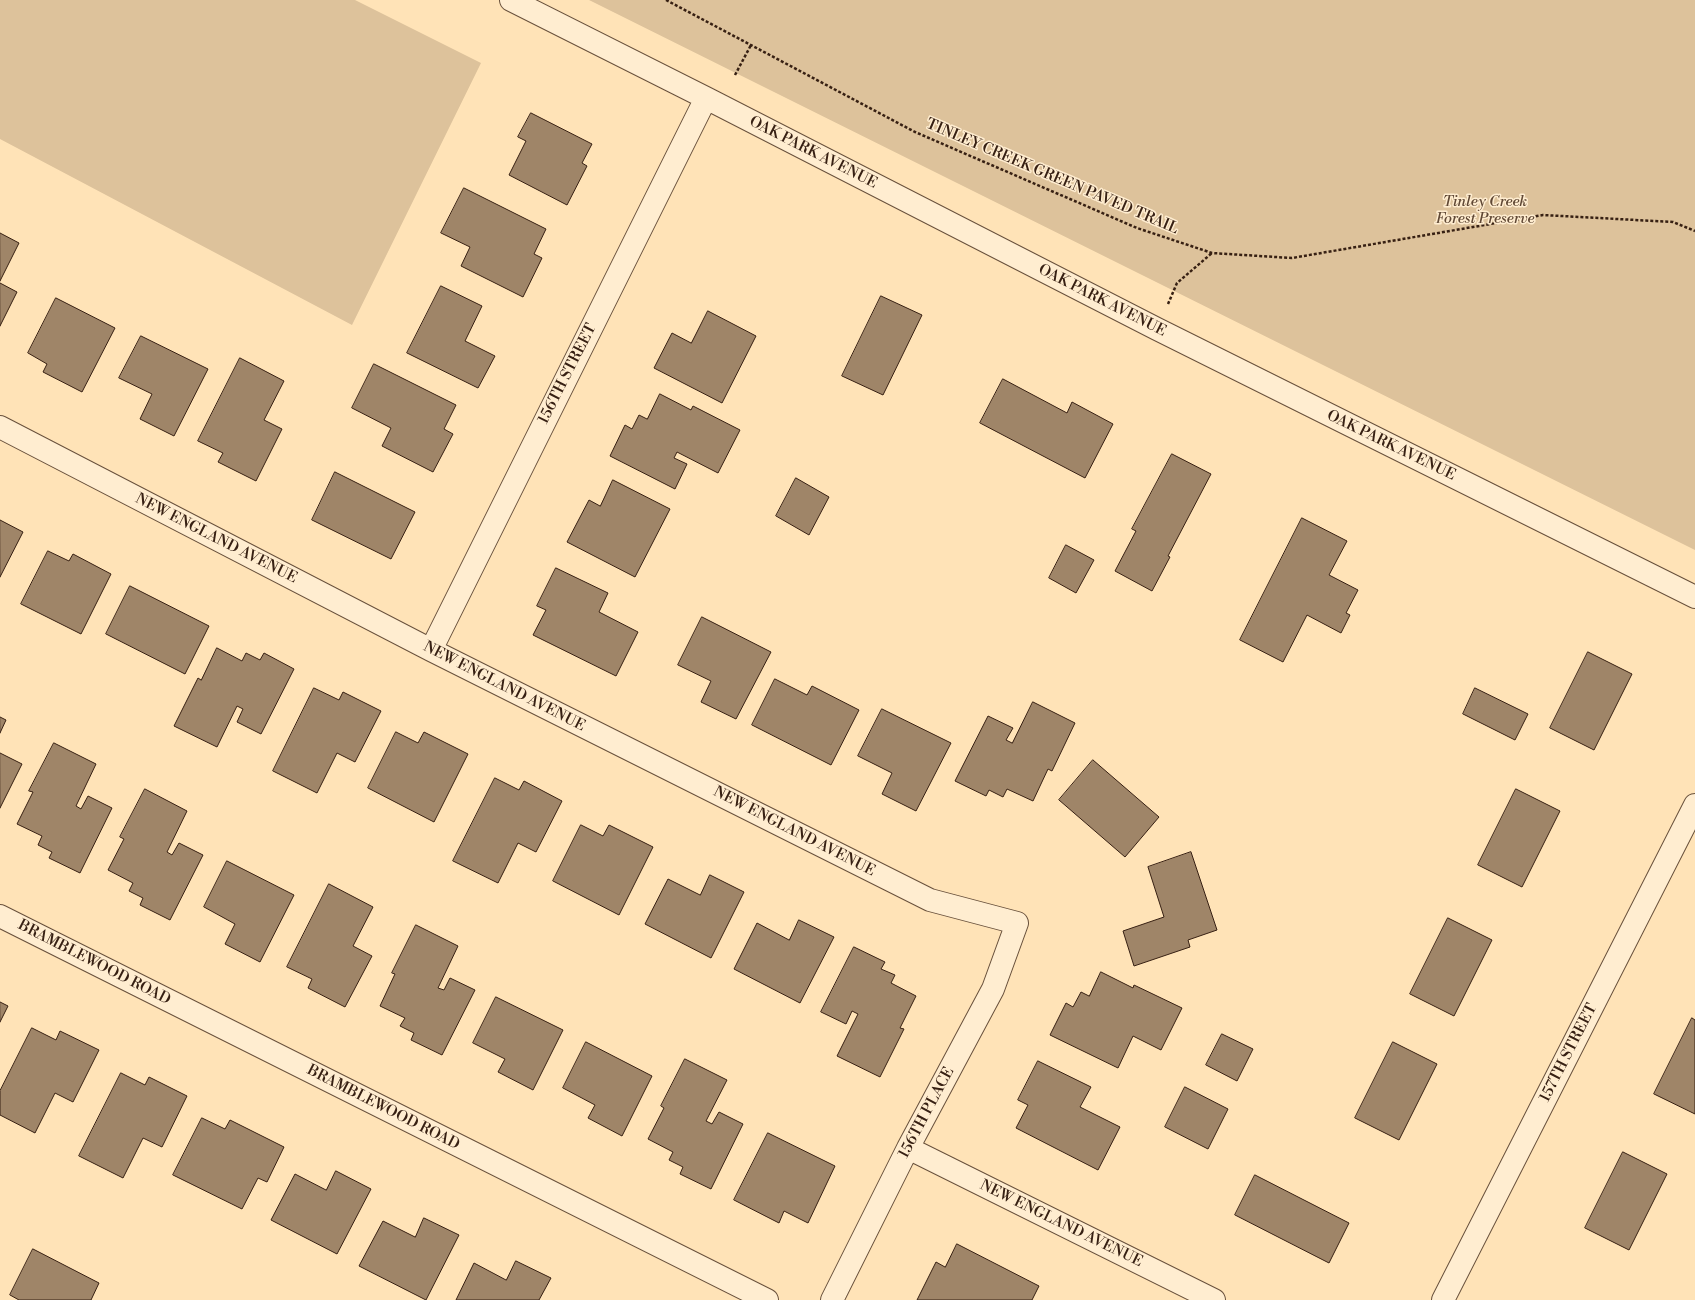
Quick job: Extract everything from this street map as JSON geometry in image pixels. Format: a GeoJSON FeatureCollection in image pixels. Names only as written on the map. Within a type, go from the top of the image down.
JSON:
{"type":"FeatureCollection","features":[{"type":"Feature","properties":{"kind":"street","name":"OAK PARK AVENUE"},"geometry":{"type":"LineString","coordinates":[[511,0],[706,98],[1157,330],[1695,597]]}},
{"type":"Feature","properties":{"kind":"street","name":"156TH STREET"},"geometry":{"type":"LineString","coordinates":[[431,650],[706,98]]}},
{"type":"Feature","properties":{"kind":"street","name":"NEW ENGLAND AVENUE"},"geometry":{"type":"LineString","coordinates":[[0,427],[431,650],[930,900],[1017,923]]}},
{"type":"Feature","properties":{"kind":"street","name":"157TH STREET"},"geometry":{"type":"LineString","coordinates":[[1443,1300],[1695,805]]}},
{"type":"Feature","properties":{"kind":"street","name":"BRAMBLEWOOD ROAD"},"geometry":{"type":"LineString","coordinates":[[0,916],[767,1300]]}},
{"type":"Feature","properties":{"kind":"street","name":"156TH PLACE"},"geometry":{"type":"LineString","coordinates":[[832,1300],[908,1148],[993,989],[1017,923]]}},
{"type":"Feature","properties":{"kind":"street","name":"NEW ENGLAND AVENUE"},"geometry":{"type":"LineString","coordinates":[[908,1148],[1214,1300]]}},
{"type":"Feature","properties":{"kind":"path","name":"TINLEY CREEK GREEN PAVED TRAIL"},"geometry":{"type":"LineString","coordinates":[[666,0],[914,132],[1137,228],[1212,253],[1292,258],[1542,215],[1673,222],[1695,231]]}},
{"type":"Feature","properties":{"kind":"path"},"geometry":{"type":"LineString","coordinates":[[735,75],[751,45]]}},
{"type":"Feature","properties":{"kind":"path"},"geometry":{"type":"LineString","coordinates":[[1157,330],[1177,283],[1212,253]]}},
{"type":"Feature","properties":{"kind":"green space"},"geometry":{"type":"Polygon","coordinates":[[[0,0],[355,0],[481,63],[352,325],[0,139],[0,0]]]}},
{"type":"Feature","properties":{"kind":"green space","name":"Tinley Creek Forest Preserve"},"geometry":{"type":"Polygon","coordinates":[[[589,0],[1695,0],[1695,550],[589,0]]]}},
{"type":"Feature","properties":{"kind":"building"},"geometry":{"type":"Polygon","coordinates":[[[531,113],[592,144],[582,163],[587,166],[567,205],[509,175],[526,141],[518,137],[531,113]]]}},
{"type":"Feature","properties":{"kind":"building"},"geometry":{"type":"Polygon","coordinates":[[[464,188],[546,229],[534,254],[542,258],[523,297],[461,266],[470,247],[441,233],[464,188]]]}},
{"type":"Feature","properties":{"kind":"building"},"geometry":{"type":"Polygon","coordinates":[[[0,233],[19,243],[0,281],[0,233]]]}},
{"type":"Feature","properties":{"kind":"building"},"geometry":{"type":"Polygon","coordinates":[[[0,283],[17,292],[0,326],[0,283]]]}},
{"type":"Feature","properties":{"kind":"building"},"geometry":{"type":"Polygon","coordinates":[[[441,286],[482,306],[465,341],[495,356],[478,388],[407,353],[441,286]]]}},
{"type":"Feature","properties":{"kind":"building"},"geometry":{"type":"Polygon","coordinates":[[[881,296],[922,315],[883,395],[842,376],[881,296]]]}},
{"type":"Feature","properties":{"kind":"building"},"geometry":{"type":"Polygon","coordinates":[[[56,298],[115,328],[82,392],[43,372],[47,364],[28,353],[56,298]]]}},
{"type":"Feature","properties":{"kind":"building"},"geometry":{"type":"Polygon","coordinates":[[[708,311],[756,336],[722,403],[654,368],[672,333],[691,343],[708,311]]]}},
{"type":"Feature","properties":{"kind":"building"},"geometry":{"type":"Polygon","coordinates":[[[141,336],[208,369],[174,436],[140,419],[152,394],[119,378],[141,336]]]}},
{"type":"Feature","properties":{"kind":"building"},"geometry":{"type":"Polygon","coordinates":[[[240,358],[284,381],[264,420],[282,429],[256,481],[218,462],[223,453],[198,441],[240,358]]]}},
{"type":"Feature","properties":{"kind":"building"},"geometry":{"type":"Polygon","coordinates":[[[374,364],[456,405],[444,429],[453,434],[433,472],[382,446],[391,428],[352,408],[374,364]]]}},
{"type":"Feature","properties":{"kind":"building"},"geometry":{"type":"Polygon","coordinates":[[[1003,379],[1067,413],[1072,402],[1113,424],[1085,478],[980,423],[1003,379]]]}},
{"type":"Feature","properties":{"kind":"building"},"geometry":{"type":"Polygon","coordinates":[[[660,394],[691,410],[693,406],[740,430],[718,473],[677,452],[674,458],[687,464],[675,489],[610,456],[625,425],[632,429],[639,415],[647,419],[660,394]]]}},
{"type":"Feature","properties":{"kind":"building"},"geometry":{"type":"Polygon","coordinates":[[[1172,454],[1211,474],[1168,556],[1170,557],[1152,591],[1115,571],[1136,531],[1132,529],[1172,454]]]}},
{"type":"Feature","properties":{"kind":"building"},"geometry":{"type":"Polygon","coordinates":[[[335,472],[415,512],[391,559],[312,520],[335,472]]]}},
{"type":"Feature","properties":{"kind":"building"},"geometry":{"type":"Polygon","coordinates":[[[796,478],[829,497],[809,535],[776,516],[796,478]]]}},
{"type":"Feature","properties":{"kind":"building"},"geometry":{"type":"Polygon","coordinates":[[[613,480],[670,509],[635,577],[567,542],[589,500],[600,506],[613,480]]]}},
{"type":"Feature","properties":{"kind":"building"},"geometry":{"type":"Polygon","coordinates":[[[1302,518],[1347,541],[1329,575],[1358,590],[1346,613],[1350,615],[1341,633],[1307,615],[1283,662],[1240,640],[1302,518]]]}},
{"type":"Feature","properties":{"kind":"building"},"geometry":{"type":"Polygon","coordinates":[[[0,520],[23,532],[0,577],[0,520]]]}},
{"type":"Feature","properties":{"kind":"building"},"geometry":{"type":"Polygon","coordinates":[[[1066,545],[1094,560],[1076,593],[1049,578],[1066,545]]]}},
{"type":"Feature","properties":{"kind":"building"},"geometry":{"type":"Polygon","coordinates":[[[48,551],[69,561],[73,554],[111,574],[81,634],[21,604],[48,551]]]}},
{"type":"Feature","properties":{"kind":"building"},"geometry":{"type":"Polygon","coordinates":[[[556,568],[608,593],[599,612],[638,632],[616,676],[533,635],[546,610],[537,606],[556,568]]]}},
{"type":"Feature","properties":{"kind":"building"},"geometry":{"type":"Polygon","coordinates":[[[130,586],[209,626],[185,674],[106,634],[130,586]]]}},
{"type":"Feature","properties":{"kind":"building"},"geometry":{"type":"Polygon","coordinates":[[[702,617],[771,652],[736,719],[701,702],[711,681],[678,665],[702,617]]]}},
{"type":"Feature","properties":{"kind":"building"},"geometry":{"type":"Polygon","coordinates":[[[217,648],[242,661],[246,653],[260,660],[264,653],[294,669],[261,734],[237,722],[243,709],[237,706],[217,747],[174,726],[198,678],[201,680],[217,648]]]}},
{"type":"Feature","properties":{"kind":"building"},"geometry":{"type":"Polygon","coordinates":[[[1588,652],[1632,674],[1594,750],[1550,728],[1588,652]]]}},
{"type":"Feature","properties":{"kind":"building"},"geometry":{"type":"Polygon","coordinates":[[[775,679],[807,695],[812,686],[859,710],[831,765],[752,725],[775,679]]]}},
{"type":"Feature","properties":{"kind":"building"},"geometry":{"type":"Polygon","coordinates":[[[314,688],[339,700],[343,692],[381,711],[355,762],[337,753],[317,793],[273,771],[314,688]]]}},
{"type":"Feature","properties":{"kind":"building"},"geometry":{"type":"Polygon","coordinates":[[[1475,688],[1528,714],[1515,740],[1463,714],[1475,688]]]}},
{"type":"Feature","properties":{"kind":"building"},"geometry":{"type":"Polygon","coordinates":[[[1033,702],[1075,723],[1052,771],[1048,769],[1033,801],[1007,789],[1003,797],[989,790],[986,796],[955,781],[988,716],[1013,728],[1006,740],[1012,743],[1033,702]]]}},
{"type":"Feature","properties":{"kind":"building"},"geometry":{"type":"Polygon","coordinates":[[[882,709],[951,743],[916,811],[882,794],[892,773],[858,756],[882,709]]]}},
{"type":"Feature","properties":{"kind":"building"},"geometry":{"type":"Polygon","coordinates":[[[0,717],[6,720],[0,733],[0,717]]]}},
{"type":"Feature","properties":{"kind":"building"},"geometry":{"type":"Polygon","coordinates":[[[396,732],[418,743],[424,732],[468,754],[434,822],[368,788],[396,732]]]}},
{"type":"Feature","properties":{"kind":"building"},"geometry":{"type":"Polygon","coordinates":[[[54,743],[96,764],[76,806],[81,809],[88,796],[112,808],[80,873],[49,858],[52,852],[38,845],[42,836],[17,824],[33,792],[29,791],[54,743]]]}},
{"type":"Feature","properties":{"kind":"building"},"geometry":{"type":"Polygon","coordinates":[[[0,753],[22,764],[0,808],[0,753]]]}},
{"type":"Feature","properties":{"kind":"building"},"geometry":{"type":"Polygon","coordinates":[[[1093,760],[1159,817],[1125,857],[1059,800],[1093,760]]]}},
{"type":"Feature","properties":{"kind":"building"},"geometry":{"type":"Polygon","coordinates":[[[495,778],[519,790],[524,781],[562,801],[536,852],[518,843],[498,883],[453,861],[495,778]]]}},
{"type":"Feature","properties":{"kind":"building"},"geometry":{"type":"Polygon","coordinates":[[[145,789],[187,811],[167,852],[172,855],[179,843],[203,855],[170,920],[140,905],[143,898],[129,891],[133,883],[108,870],[124,839],[120,837],[145,789]]]}},
{"type":"Feature","properties":{"kind":"building"},"geometry":{"type":"Polygon","coordinates":[[[1516,789],[1560,811],[1522,887],[1478,865],[1516,789]]]}},
{"type":"Feature","properties":{"kind":"building"},"geometry":{"type":"Polygon","coordinates":[[[581,825],[603,836],[609,825],[653,847],[619,915],[553,881],[581,825]]]}},
{"type":"Feature","properties":{"kind":"building"},"geometry":{"type":"Polygon","coordinates":[[[1191,852],[1217,930],[1188,940],[1190,947],[1134,966],[1123,931],[1164,917],[1148,867],[1191,852]]]}},
{"type":"Feature","properties":{"kind":"building"},"geometry":{"type":"Polygon","coordinates":[[[227,861],[294,895],[260,962],[225,944],[235,924],[204,907],[227,861]]]}},
{"type":"Feature","properties":{"kind":"building"},"geometry":{"type":"Polygon","coordinates":[[[710,875],[744,892],[711,958],[645,924],[668,879],[700,895],[710,875]]]}},
{"type":"Feature","properties":{"kind":"building"},"geometry":{"type":"Polygon","coordinates":[[[329,884],[373,907],[353,946],[372,956],[345,1007],[308,988],[312,979],[287,967],[329,884]]]}},
{"type":"Feature","properties":{"kind":"building"},"geometry":{"type":"Polygon","coordinates":[[[1448,918],[1492,940],[1454,1016],[1410,994],[1448,918]]]}},
{"type":"Feature","properties":{"kind":"building"},"geometry":{"type":"Polygon","coordinates":[[[799,920],[834,937],[800,1003],[734,969],[757,923],[789,940],[799,920]]]}},
{"type":"Feature","properties":{"kind":"building"},"geometry":{"type":"Polygon","coordinates":[[[416,925],[458,946],[438,988],[444,990],[450,978],[475,990],[442,1055],[411,1040],[414,1033],[400,1026],[405,1018],[380,1006],[395,974],[392,973],[416,925]]]}},
{"type":"Feature","properties":{"kind":"building"},"geometry":{"type":"Polygon","coordinates":[[[854,947],[885,962],[881,969],[895,975],[891,983],[916,996],[900,1028],[904,1029],[880,1077],[837,1056],[858,1014],[852,1011],[846,1024],[821,1012],[854,947]]]}},
{"type":"Feature","properties":{"kind":"building"},"geometry":{"type":"Polygon","coordinates":[[[1101,972],[1133,988],[1134,985],[1182,1008],[1161,1050],[1133,1036],[1118,1068],[1050,1035],[1066,1003],[1073,1007],[1081,992],[1089,996],[1101,972]]]}},
{"type":"Feature","properties":{"kind":"building"},"geometry":{"type":"Polygon","coordinates":[[[496,997],[563,1030],[533,1090],[498,1072],[505,1059],[473,1043],[496,997]]]}},
{"type":"Feature","properties":{"kind":"building"},"geometry":{"type":"Polygon","coordinates":[[[0,1002],[8,1006],[0,1022],[0,1002]]]}},
{"type":"Feature","properties":{"kind":"building"},"geometry":{"type":"Polygon","coordinates":[[[1692,1018],[1695,1020],[1695,1114],[1654,1094],[1692,1018]]]}},
{"type":"Feature","properties":{"kind":"building"},"geometry":{"type":"Polygon","coordinates":[[[32,1028],[56,1040],[60,1031],[99,1050],[73,1102],[55,1093],[35,1133],[0,1115],[0,1091],[32,1028]]]}},
{"type":"Feature","properties":{"kind":"building"},"geometry":{"type":"Polygon","coordinates":[[[1222,1034],[1253,1049],[1237,1081],[1206,1065],[1222,1034]]]}},
{"type":"Feature","properties":{"kind":"building"},"geometry":{"type":"Polygon","coordinates":[[[586,1042],[652,1076],[622,1136],[588,1118],[595,1105],[563,1088],[586,1042]]]}},
{"type":"Feature","properties":{"kind":"building"},"geometry":{"type":"Polygon","coordinates":[[[1393,1042],[1437,1064],[1399,1140],[1355,1118],[1393,1042]]]}},
{"type":"Feature","properties":{"kind":"building"},"geometry":{"type":"Polygon","coordinates":[[[685,1059],[727,1080],[706,1121],[712,1124],[719,1112],[743,1124],[711,1189],[680,1174],[683,1167],[669,1160],[673,1152],[648,1139],[664,1108],[661,1106],[685,1059]]]}},
{"type":"Feature","properties":{"kind":"building"},"geometry":{"type":"Polygon","coordinates":[[[1038,1061],[1091,1087],[1080,1107],[1120,1127],[1098,1170],[1016,1128],[1028,1105],[1018,1100],[1038,1061]]]}},
{"type":"Feature","properties":{"kind":"building"},"geometry":{"type":"Polygon","coordinates":[[[121,1073],[145,1085],[149,1077],[187,1096],[162,1147],[143,1138],[123,1178],[79,1156],[121,1073]]]}},
{"type":"Feature","properties":{"kind":"building"},"geometry":{"type":"Polygon","coordinates":[[[1185,1087],[1228,1109],[1208,1149],[1165,1127],[1185,1087]]]}},
{"type":"Feature","properties":{"kind":"building"},"geometry":{"type":"Polygon","coordinates":[[[202,1118],[225,1129],[230,1120],[284,1147],[267,1182],[258,1178],[242,1209],[173,1175],[202,1118]]]}},
{"type":"Feature","properties":{"kind":"building"},"geometry":{"type":"Polygon","coordinates":[[[768,1133],[835,1166],[808,1223],[784,1211],[779,1223],[734,1200],[768,1133]]]}},
{"type":"Feature","properties":{"kind":"building"},"geometry":{"type":"Polygon","coordinates":[[[1623,1152],[1667,1174],[1629,1250],[1585,1228],[1623,1152]]]}},
{"type":"Feature","properties":{"kind":"building"},"geometry":{"type":"Polygon","coordinates":[[[336,1171],[371,1189],[337,1254],[271,1220],[295,1174],[326,1190],[336,1171]]]}},
{"type":"Feature","properties":{"kind":"building"},"geometry":{"type":"Polygon","coordinates":[[[1255,1175],[1349,1223],[1329,1263],[1235,1215],[1255,1175]]]}},
{"type":"Feature","properties":{"kind":"building"},"geometry":{"type":"Polygon","coordinates":[[[424,1218],[459,1235],[426,1300],[359,1266],[383,1221],[415,1237],[424,1218]]]}},
{"type":"Feature","properties":{"kind":"building"},"geometry":{"type":"Polygon","coordinates":[[[957,1244],[1039,1286],[1032,1300],[917,1300],[936,1262],[945,1267],[957,1244]]]}},
{"type":"Feature","properties":{"kind":"building"},"geometry":{"type":"Polygon","coordinates":[[[33,1249],[99,1283],[91,1300],[19,1300],[10,1295],[33,1249]]]}},
{"type":"Feature","properties":{"kind":"building"},"geometry":{"type":"Polygon","coordinates":[[[516,1261],[551,1278],[539,1300],[456,1300],[474,1263],[506,1280],[516,1261]]]}}]}
